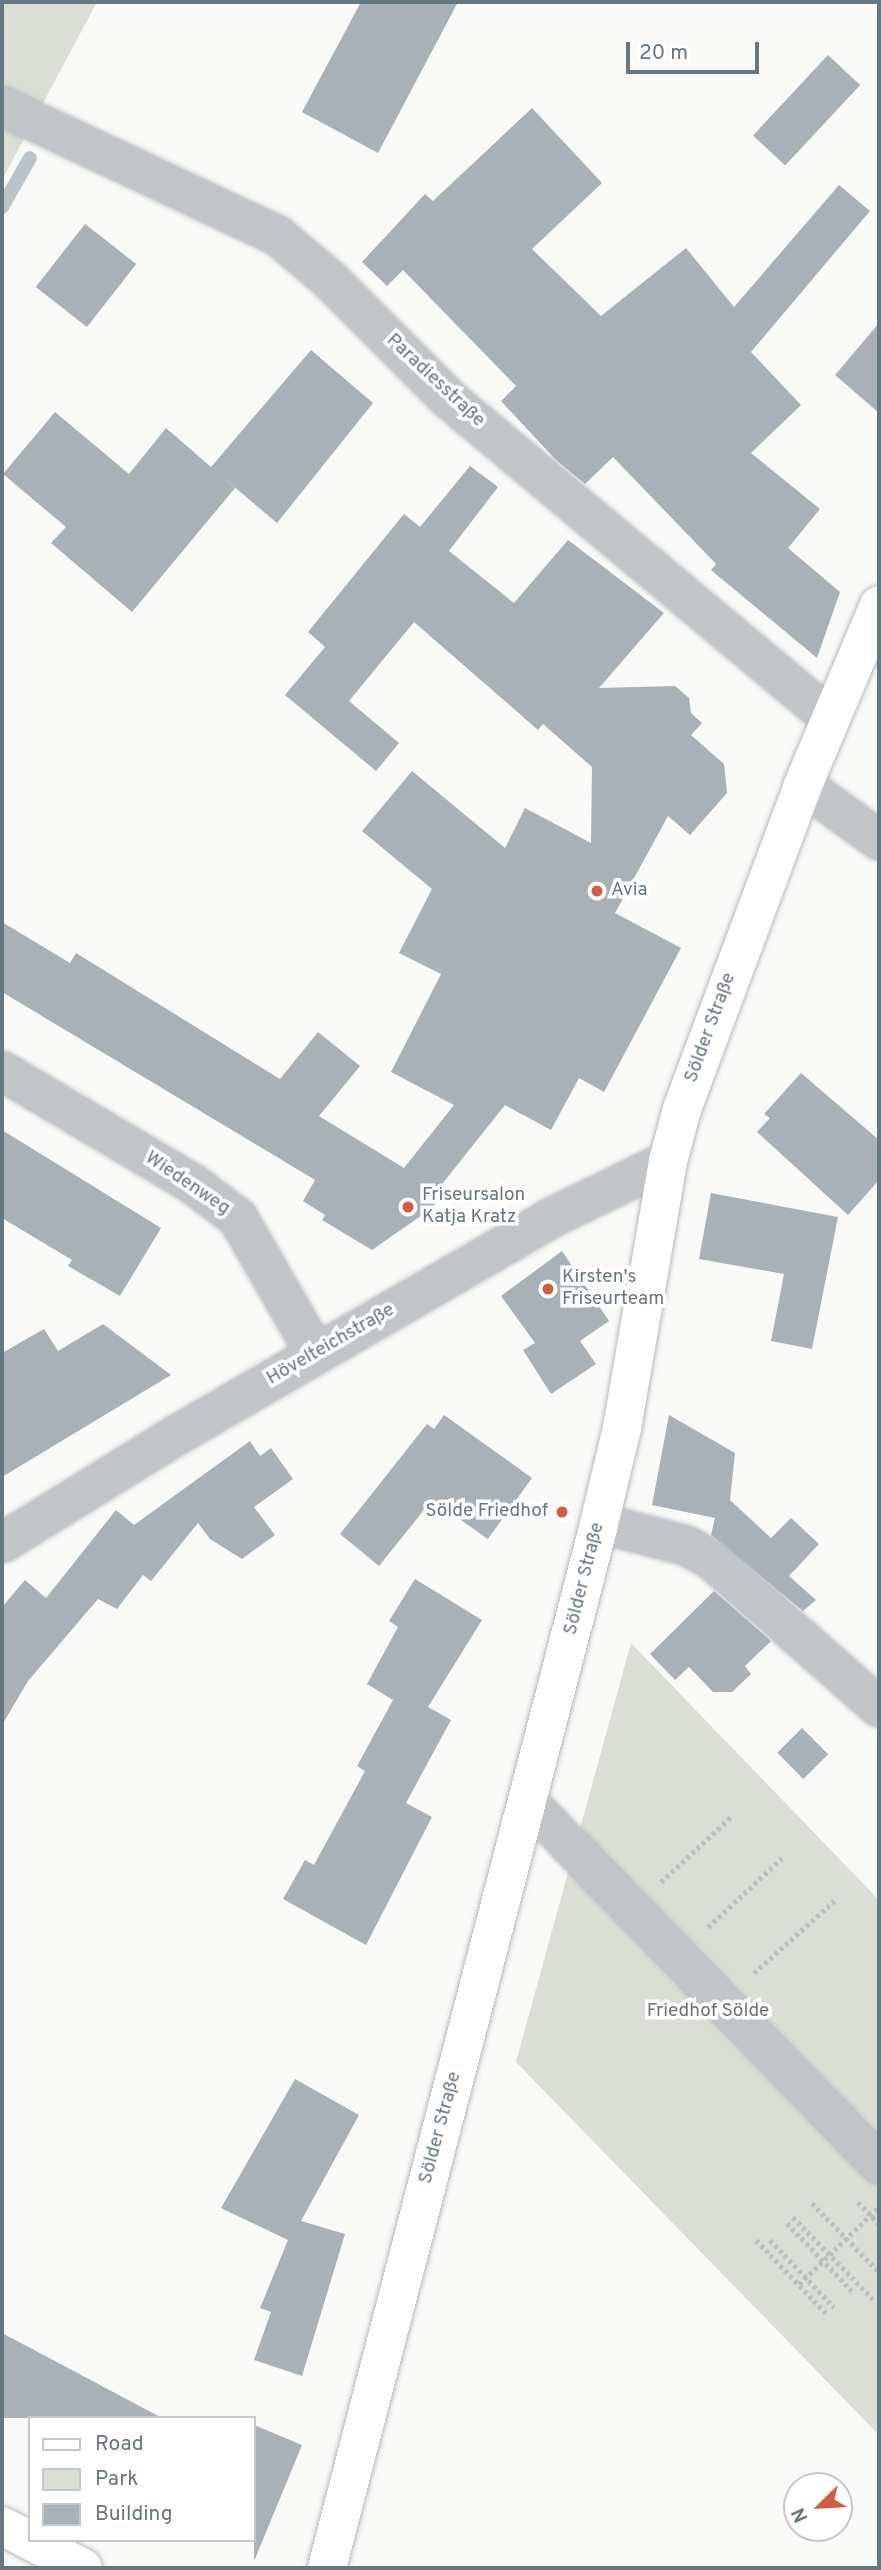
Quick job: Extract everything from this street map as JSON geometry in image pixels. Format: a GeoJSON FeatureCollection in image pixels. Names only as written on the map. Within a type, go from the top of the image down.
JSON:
{"type":"FeatureCollection","features":[{"type":"Feature","properties":{"kind":"main road","name":"Sölder Straße"},"geometry":{"type":"LineString","coordinates":[[327,2568],[622,1429],[668,1160],[702,1047],[803,785],[879,605]]}},
{"type":"Feature","properties":{"kind":"main road"},"geometry":{"type":"LineString","coordinates":[[2,2526],[28,2539]]}},
{"type":"Feature","properties":{"kind":"main road"},"geometry":{"type":"LineString","coordinates":[[33,2542],[83,2568]]}},
{"type":"Feature","properties":{"kind":"street","name":"Paradiesstraße"},"geometry":{"type":"LineString","coordinates":[[2,106],[278,236],[330,280],[450,400],[830,718]]}},
{"type":"Feature","properties":{"kind":"street"},"geometry":{"type":"LineString","coordinates":[[803,785],[879,840]]}},
{"type":"Feature","properties":{"kind":"street","name":"Wiedenweg"},"geometry":{"type":"LineString","coordinates":[[2,1071],[193,1184],[238,1218],[316,1354]]}},
{"type":"Feature","properties":{"kind":"street","name":"Hövelteichstraße"},"geometry":{"type":"LineString","coordinates":[[2,1543],[316,1354],[551,1218],[668,1160]]}},
{"type":"Feature","properties":{"kind":"street"},"geometry":{"type":"LineString","coordinates":[[599,1523],[687,1546],[712,1560],[879,1707]]}},
{"type":"Feature","properties":{"kind":"street"},"geometry":{"type":"LineString","coordinates":[[527,1801],[879,2164]]}},
{"type":"Feature","properties":{"kind":"path"},"geometry":{"type":"LineString","coordinates":[[616,1891],[659,1885],[732,1816]]}},
{"type":"Feature","properties":{"kind":"path"},"geometry":{"type":"LineString","coordinates":[[689,1966],[782,1858]]}},
{"type":"Feature","properties":{"kind":"path"},"geometry":{"type":"LineString","coordinates":[[689,1966],[751,1976],[834,1901]]}},
{"type":"Feature","properties":{"kind":"path"},"geometry":{"type":"LineString","coordinates":[[812,2203],[879,2272]]}},
{"type":"Feature","properties":{"kind":"path"},"geometry":{"type":"LineString","coordinates":[[799,2284],[879,2206]]}},
{"type":"Feature","properties":{"kind":"path"},"geometry":{"type":"LineString","coordinates":[[793,2217],[873,2299]]}},
{"type":"Feature","properties":{"kind":"path"},"geometry":{"type":"LineString","coordinates":[[787,2223],[852,2291]]}},
{"type":"Feature","properties":{"kind":"path"},"geometry":{"type":"LineString","coordinates":[[756,2240],[827,2314]]}},
{"type":"Feature","properties":{"kind":"path"},"geometry":{"type":"LineString","coordinates":[[770,2240],[835,2307]]}},
{"type":"Feature","properties":{"kind":"green space"},"geometry":{"type":"Polygon","coordinates":[[[2,2],[97,2],[2,180],[2,2]]]}},
{"type":"Feature","properties":{"kind":"green space","name":"Friedhof Sölde"},"geometry":{"type":"Polygon","coordinates":[[[631,1643],[879,1900],[879,2435],[516,2062],[631,1643]]]}},
{"type":"Feature","properties":{"kind":"building"},"geometry":{"type":"Polygon","coordinates":[[[361,2],[458,2],[378,153],[302,112],[361,2]]]}},
{"type":"Feature","properties":{"kind":"building"},"geometry":{"type":"Polygon","coordinates":[[[828,55],[860,85],[785,165],[753,135],[828,55]]]}},
{"type":"Feature","properties":{"kind":"building"},"geometry":{"type":"Polygon","coordinates":[[[532,108],[602,183],[532,249],[601,316],[686,248],[734,307],[839,185],[870,211],[751,352],[801,405],[751,453],[820,509],[788,548],[840,592],[817,658],[711,570],[716,564],[613,457],[585,484],[556,460],[501,401],[516,386],[403,270],[387,286],[362,262],[425,194],[433,201],[532,108]]]}},
{"type":"Feature","properties":{"kind":"building"},"geometry":{"type":"Polygon","coordinates":[[[85,224],[136,264],[87,327],[36,287],[85,224]]]}},
{"type":"Feature","properties":{"kind":"building"},"geometry":{"type":"Polygon","coordinates":[[[879,323],[879,413],[835,375],[879,323]]]}},
{"type":"Feature","properties":{"kind":"building"},"geometry":{"type":"Polygon","coordinates":[[[311,350],[373,403],[277,523],[220,475],[235,488],[132,612],[51,543],[66,527],[3,474],[55,412],[129,474],[166,428],[211,467],[311,350]]]}},
{"type":"Feature","properties":{"kind":"building"},"geometry":{"type":"Polygon","coordinates":[[[470,466],[498,487],[449,551],[514,603],[568,540],[664,613],[599,688],[675,686],[689,698],[691,713],[702,723],[691,735],[724,764],[727,793],[690,835],[668,816],[615,913],[681,948],[604,1092],[579,1078],[551,1130],[505,1105],[431,1198],[435,1206],[372,1250],[322,1220],[325,1215],[303,1201],[315,1180],[2,992],[2,922],[70,963],[76,953],[280,1079],[318,1032],[360,1066],[319,1116],[404,1168],[454,1105],[391,1072],[441,974],[399,953],[432,889],[362,831],[412,771],[505,848],[525,808],[591,843],[592,767],[543,724],[538,730],[414,622],[349,701],[399,743],[376,771],[285,695],[325,647],[308,632],[404,514],[420,527],[470,466]]]}},
{"type":"Feature","properties":{"kind":"building"},"geometry":{"type":"Polygon","coordinates":[[[801,1073],[879,1140],[879,1180],[848,1215],[757,1132],[770,1118],[764,1114],[801,1073]]]}},
{"type":"Feature","properties":{"kind":"building"},"geometry":{"type":"Polygon","coordinates":[[[2,1130],[161,1228],[120,1296],[68,1266],[72,1260],[2,1218],[2,1130]]]}},
{"type":"Feature","properties":{"kind":"building"},"geometry":{"type":"Polygon","coordinates":[[[711,1193],[838,1217],[812,1349],[771,1341],[784,1274],[699,1259],[711,1193]]]}},
{"type":"Feature","properties":{"kind":"building"},"geometry":{"type":"Polygon","coordinates":[[[562,1251],[609,1321],[580,1341],[596,1364],[551,1394],[523,1350],[535,1343],[501,1296],[562,1251]]]}},
{"type":"Feature","properties":{"kind":"building"},"geometry":{"type":"Polygon","coordinates":[[[103,1324],[171,1375],[2,1477],[2,1353],[44,1329],[58,1351],[103,1324]]]}},
{"type":"Feature","properties":{"kind":"building"},"geometry":{"type":"Polygon","coordinates":[[[444,1415],[532,1478],[488,1539],[432,1500],[379,1566],[340,1534],[427,1424],[434,1429],[444,1415]]]}},
{"type":"Feature","properties":{"kind":"building"},"geometry":{"type":"Polygon","coordinates":[[[669,1415],[735,1453],[730,1500],[771,1538],[791,1518],[819,1544],[789,1576],[816,1600],[803,1611],[711,1535],[715,1518],[652,1505],[669,1415]]]}},
{"type":"Feature","properties":{"kind":"building"},"geometry":{"type":"Polygon","coordinates":[[[250,1441],[260,1456],[271,1448],[293,1479],[254,1507],[275,1535],[242,1559],[210,1539],[198,1523],[151,1581],[143,1575],[117,1609],[98,1599],[28,1681],[2,1725],[2,1607],[25,1580],[46,1598],[116,1510],[134,1525],[250,1441]]]}},
{"type":"Feature","properties":{"kind":"building"},"geometry":{"type":"Polygon","coordinates":[[[415,1579],[482,1620],[428,1707],[451,1720],[406,1803],[432,1817],[366,1945],[283,1899],[305,1860],[314,1865],[365,1771],[357,1766],[393,1700],[367,1684],[398,1627],[389,1621],[415,1579]]]}},
{"type":"Feature","properties":{"kind":"building"},"geometry":{"type":"Polygon","coordinates":[[[714,1591],[771,1641],[745,1666],[751,1674],[732,1692],[713,1692],[689,1667],[675,1680],[650,1654],[714,1591]]]}},
{"type":"Feature","properties":{"kind":"building"},"geometry":{"type":"Polygon","coordinates":[[[802,1728],[828,1754],[803,1779],[777,1753],[802,1728]]]}},
{"type":"Feature","properties":{"kind":"building"},"geometry":{"type":"Polygon","coordinates":[[[295,2079],[359,2115],[301,2221],[345,2234],[302,2376],[254,2360],[271,2312],[260,2308],[288,2240],[221,2208],[295,2079]]]}},
{"type":"Feature","properties":{"kind":"building"},"geometry":{"type":"Polygon","coordinates":[[[2,2333],[158,2416],[28,2416],[2,2418],[2,2333]]]}},
{"type":"Feature","properties":{"kind":"building"},"geometry":{"type":"Polygon","coordinates":[[[256,2426],[302,2445],[254,2559],[256,2542],[256,2426]]]}},
{"type":"Feature","properties":{"kind":"waterway"},"geometry":{"type":"LineString","coordinates":[[2,207],[30,158]]}},
{"type":"Feature","properties":{"kind":"place","name":"Avia"},"geometry":{"type":"Point","coordinates":[597,891]}},
{"type":"Feature","properties":{"kind":"place","name":"Friseursalon Katja Kratz"},"geometry":{"type":"Point","coordinates":[408,1207]}},
{"type":"Feature","properties":{"kind":"place","name":"Kirsten's Friseurteam"},"geometry":{"type":"Point","coordinates":[548,1289]}},
{"type":"Feature","properties":{"kind":"place","name":"Sölde Friedhof"},"geometry":{"type":"Point","coordinates":[562,1512]}}]}
